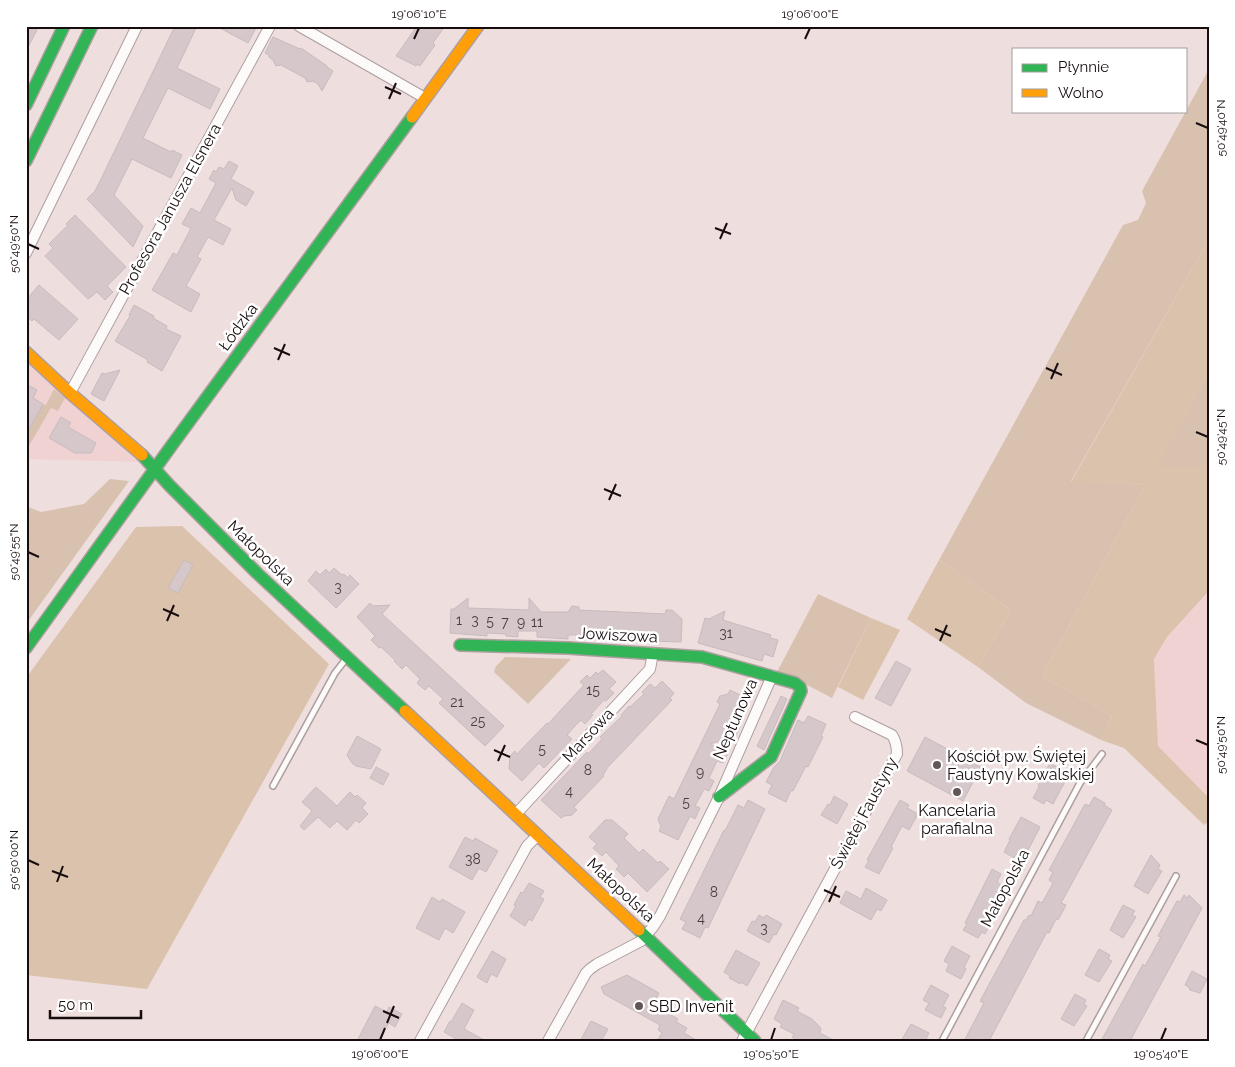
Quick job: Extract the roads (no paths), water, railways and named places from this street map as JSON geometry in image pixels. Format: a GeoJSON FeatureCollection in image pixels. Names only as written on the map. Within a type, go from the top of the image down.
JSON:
{"type":"FeatureCollection","features":[{"type":"Feature","properties":{"kind":"street"},"geometry":{"type":"LineString","coordinates":[[26,105],[64,26]]}},
{"type":"Feature","properties":{"kind":"street"},"geometry":{"type":"LineString","coordinates":[[26,161],[92,26]]}},
{"type":"Feature","properties":{"kind":"street"},"geometry":{"type":"LineString","coordinates":[[26,253],[136,26]]}},
{"type":"Feature","properties":{"kind":"street","name":"Profesora Janusza Elsnera"},"geometry":{"type":"LineString","coordinates":[[70,393],[270,26]]}},
{"type":"Feature","properties":{"kind":"street"},"geometry":{"type":"LineString","coordinates":[[299,26],[310,29],[425,98]]}},
{"type":"Feature","properties":{"kind":"street","name":"Łódzka"},"geometry":{"type":"LineString","coordinates":[[26,648],[478,26]]}},
{"type":"Feature","properties":{"kind":"street","name":"Małopolska"},"geometry":{"type":"LineString","coordinates":[[26,352],[70,393],[147,458],[170,486],[245,561],[646,936],[748,1038]]}},
{"type":"Feature","properties":{"kind":"street","name":"Jowiszowa"},"geometry":{"type":"LineString","coordinates":[[460,645],[653,653],[702,657],[772,676]]}},
{"type":"Feature","properties":{"kind":"street","name":"Marsowa"},"geometry":{"type":"LineString","coordinates":[[516,814],[650,669],[653,653]]}},
{"type":"Feature","properties":{"kind":"street","name":"Neptunowa"},"geometry":{"type":"LineString","coordinates":[[548,1041],[582,979],[590,969],[641,941],[660,916],[719,797],[772,676],[795,683],[802,691],[771,758],[719,797]]}},
{"type":"Feature","properties":{"kind":"street","name":"Świętej Faustyny"},"geometry":{"type":"LineString","coordinates":[[748,1038],[897,754],[896,740],[892,735],[855,717]]}},
{"type":"Feature","properties":{"kind":"street"},"geometry":{"type":"LineString","coordinates":[[420,1041],[527,846],[538,835]]}},
{"type":"Feature","properties":{"kind":"lane"},"geometry":{"type":"LineString","coordinates":[[273,786],[335,673],[348,657]]}},
{"type":"Feature","properties":{"kind":"lane","name":"Małopolska"},"geometry":{"type":"LineString","coordinates":[[942,1041],[1080,783],[1102,754]]}},
{"type":"Feature","properties":{"kind":"lane"},"geometry":{"type":"LineString","coordinates":[[1086,1041],[1176,876]]}},
{"type":"Feature","properties":{"kind":"place","name":"Kościół pw. Świętej Faustyny Kowalskiej"},"geometry":{"type":"Point","coordinates":[937,765]}},
{"type":"Feature","properties":{"kind":"place","name":"Kancelaria parafialna"},"geometry":{"type":"Point","coordinates":[957,792]}},
{"type":"Feature","properties":{"kind":"place","name":"SBD Invenit"},"geometry":{"type":"Point","coordinates":[639,1006]}}]}
